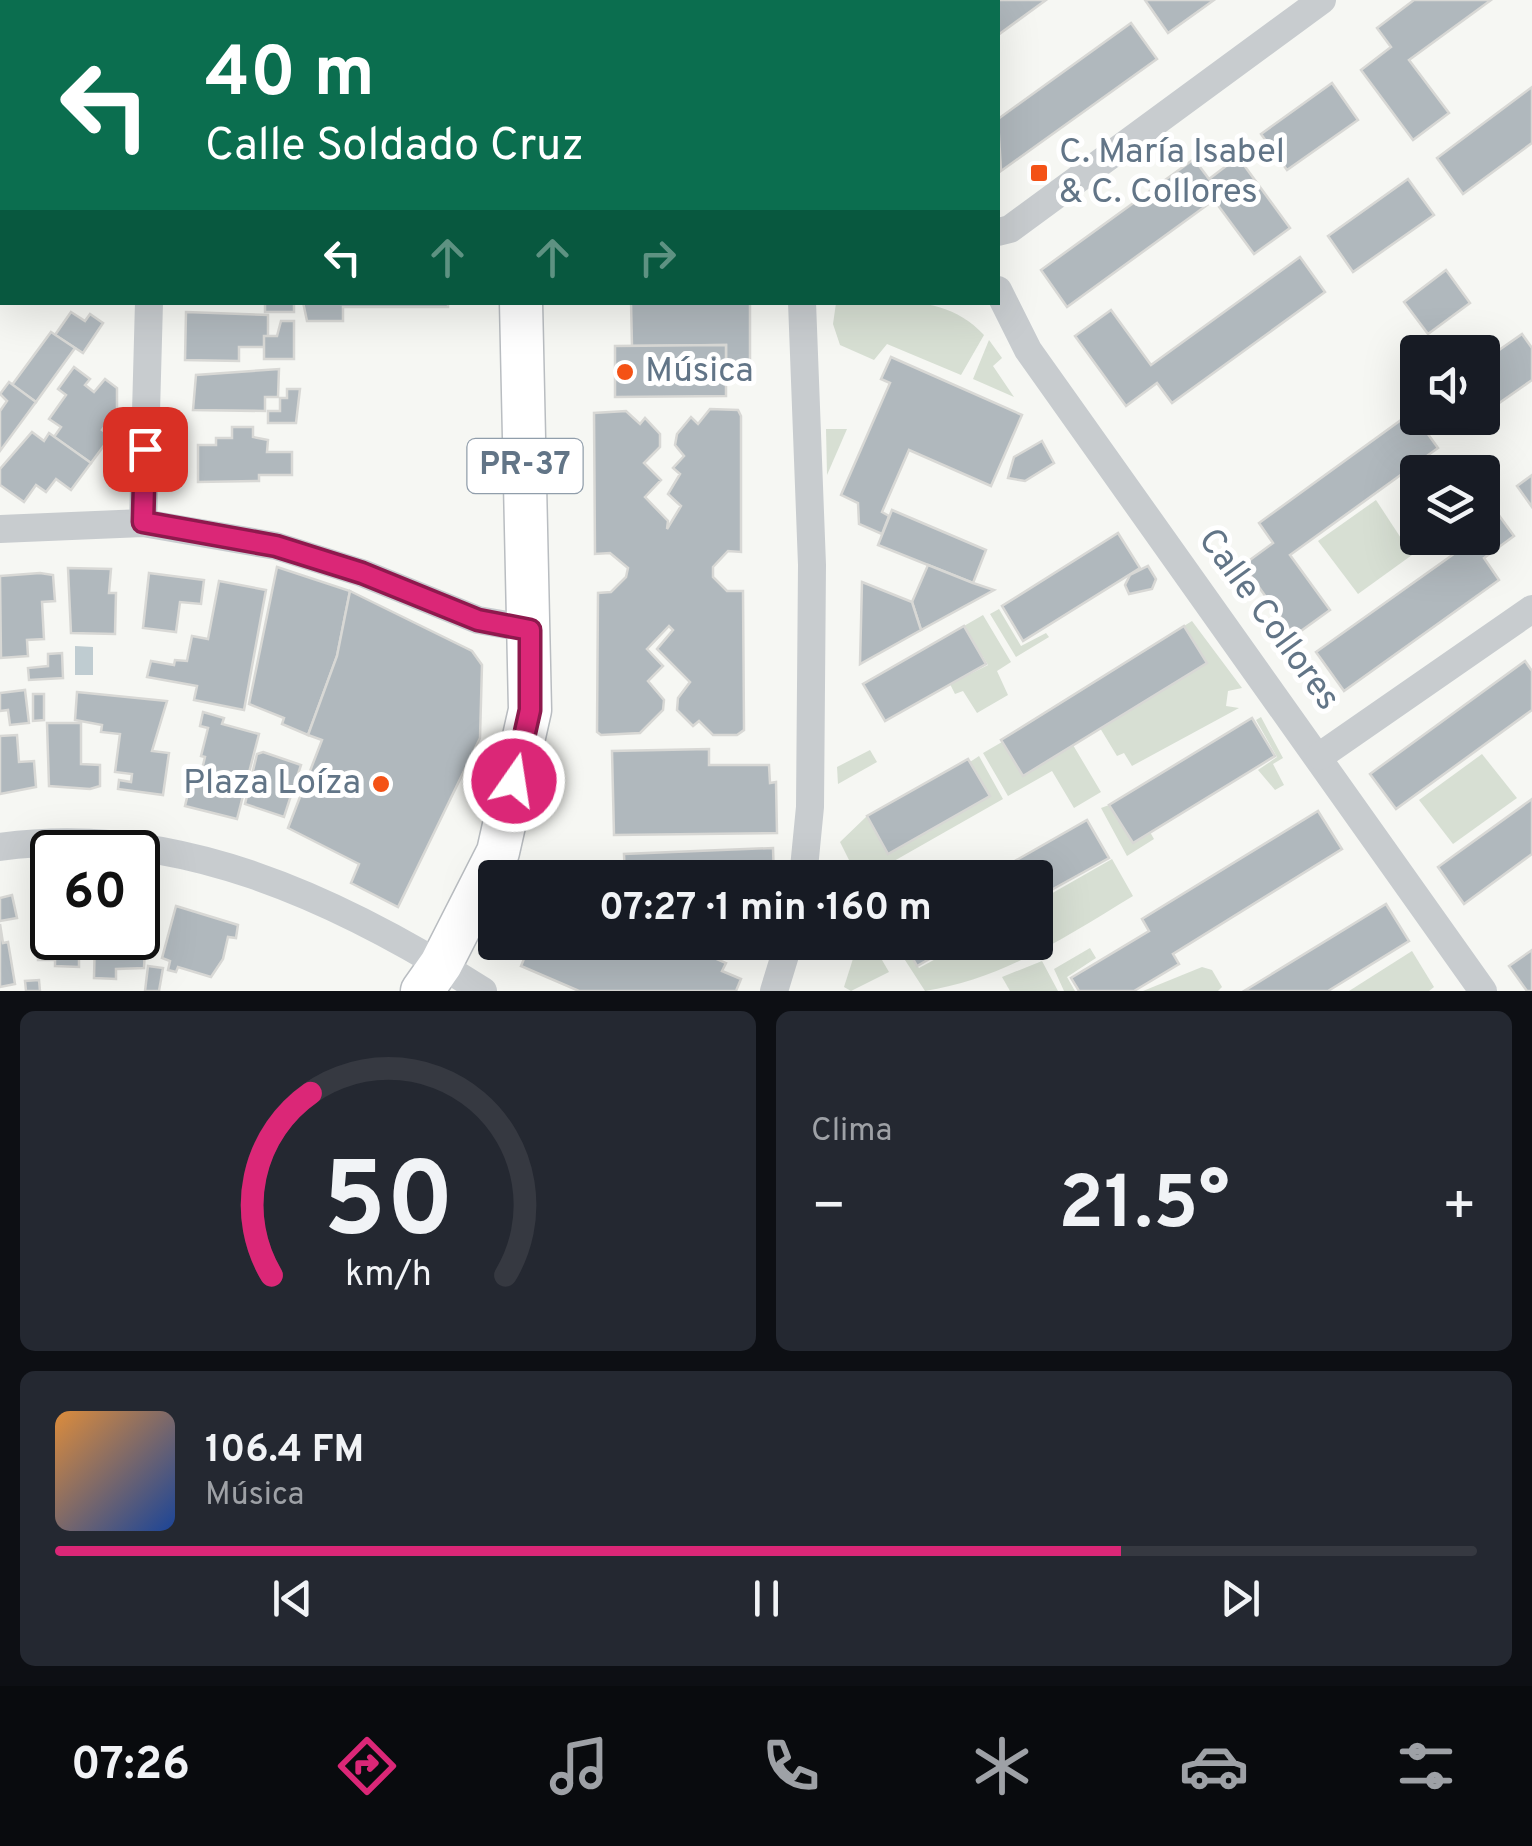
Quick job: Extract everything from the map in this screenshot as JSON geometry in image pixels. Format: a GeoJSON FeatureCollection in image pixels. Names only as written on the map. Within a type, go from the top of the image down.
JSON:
{"type":"FeatureCollection","features":[{"type":"Feature","properties":{"kind":"main road","name":"PR-37"},"geometry":{"type":"LineString","coordinates":[[432,977],[498,852],[530,710],[521,305]]}},
{"type":"Feature","properties":{"kind":"street"},"geometry":{"type":"LineString","coordinates":[[1000,232],[1010,229],[1322,0]]}},
{"type":"Feature","properties":{"kind":"street","name":"Calle Collores"},"geometry":{"type":"LineString","coordinates":[[1000,294],[1028,350],[1320,756],[1483,991]]}},
{"type":"Feature","properties":{"kind":"street"},"geometry":{"type":"LineString","coordinates":[[143,522],[149,305]]}},
{"type":"Feature","properties":{"kind":"street"},"geometry":{"type":"LineString","coordinates":[[802,305],[812,565],[810,826],[805,860]]}},
{"type":"Feature","properties":{"kind":"street"},"geometry":{"type":"LineString","coordinates":[[0,529],[143,522],[276,546],[362,573],[478,620],[530,630]]}},
{"type":"Feature","properties":{"kind":"street"},"geometry":{"type":"LineString","coordinates":[[1320,756],[1532,609]]}},
{"type":"Feature","properties":{"kind":"street"},"geometry":{"type":"LineString","coordinates":[[0,846],[79,838],[243,870],[361,920],[432,977],[484,991]]}},
{"type":"Feature","properties":{"kind":"street"},"geometry":{"type":"LineString","coordinates":[[774,991],[784,960]]}},
{"type":"Feature","properties":{"kind":"shaded area"},"geometry":{"type":"Polygon","coordinates":[[[836,305],[929,305],[952,312],[984,335],[961,375],[887,344],[874,360],[840,345],[833,324],[836,305]]]}},
{"type":"Feature","properties":{"kind":"shaded area"},"geometry":{"type":"Polygon","coordinates":[[[989,340],[1002,358],[993,366],[1014,397],[973,379],[989,340]]]}},
{"type":"Feature","properties":{"kind":"shaded area"},"geometry":{"type":"Polygon","coordinates":[[[826,429],[847,429],[827,475],[826,429]]]}},
{"type":"Feature","properties":{"kind":"shaded area"},"geometry":{"type":"Polygon","coordinates":[[[1376,500],[1400,537],[1400,555],[1412,555],[1358,594],[1318,541],[1376,500]]]}},
{"type":"Feature","properties":{"kind":"shaded area"},"geometry":{"type":"Polygon","coordinates":[[[999,609],[1021,646],[1046,633],[1049,637],[1016,657],[990,614],[999,609]]]}},
{"type":"Feature","properties":{"kind":"shaded area"},"geometry":{"type":"Polygon","coordinates":[[[983,615],[1011,662],[997,671],[1008,695],[977,713],[963,691],[955,694],[950,684],[988,665],[964,626],[983,615]]]}},
{"type":"Feature","properties":{"kind":"shaded area"},"geometry":{"type":"Polygon","coordinates":[[[1192,621],[1242,688],[1228,691],[1226,706],[1239,708],[1132,766],[1124,753],[1117,756],[1100,728],[1206,663],[1184,626],[1192,621]]]}},
{"type":"Feature","properties":{"kind":"shaded area"},"geometry":{"type":"Polygon","coordinates":[[[75,646],[93,647],[93,675],[75,675],[75,646]]]}},
{"type":"Feature","properties":{"kind":"shaded area"},"geometry":{"type":"Polygon","coordinates":[[[1261,717],[1283,758],[1273,764],[1284,785],[1275,790],[1258,770],[1277,757],[1256,720],[1261,717]]]}},
{"type":"Feature","properties":{"kind":"shaded area"},"geometry":{"type":"Polygon","coordinates":[[[1002,742],[1023,776],[1073,745],[1101,792],[1074,808],[1052,771],[1008,796],[983,753],[1002,742]]]}},
{"type":"Feature","properties":{"kind":"shaded area"},"geometry":{"type":"Polygon","coordinates":[[[870,750],[877,762],[838,784],[837,767],[870,750]]]}},
{"type":"Feature","properties":{"kind":"shaded area"},"geometry":{"type":"Polygon","coordinates":[[[1482,754],[1517,798],[1453,844],[1419,800],[1482,754]]]}},
{"type":"Feature","properties":{"kind":"shaded area"},"geometry":{"type":"Polygon","coordinates":[[[979,756],[1003,799],[896,860],[849,860],[840,842],[867,816],[989,795],[970,762],[979,756]]]}},
{"type":"Feature","properties":{"kind":"shaded area"},"geometry":{"type":"Polygon","coordinates":[[[1109,805],[1133,843],[1150,832],[1154,839],[1127,856],[1101,808],[1109,805]]]}},
{"type":"Feature","properties":{"kind":"shaded area"},"geometry":{"type":"Polygon","coordinates":[[[1112,859],[1133,896],[1053,943],[1053,893],[1112,859]]]}},
{"type":"Feature","properties":{"kind":"shaded area"},"geometry":{"type":"Polygon","coordinates":[[[1090,948],[1096,958],[1067,977],[1075,991],[1064,991],[1054,969],[1090,948]]]}},
{"type":"Feature","properties":{"kind":"shaded area"},"geometry":{"type":"Polygon","coordinates":[[[1412,951],[1434,987],[1429,991],[1349,991],[1412,951]]]}},
{"type":"Feature","properties":{"kind":"shaded area"},"geometry":{"type":"Polygon","coordinates":[[[853,960],[882,960],[889,972],[851,991],[844,987],[853,960]]]}},
{"type":"Feature","properties":{"kind":"shaded area"},"geometry":{"type":"Polygon","coordinates":[[[905,960],[913,960],[919,968],[934,960],[1021,960],[981,977],[925,991],[905,960]]]}},
{"type":"Feature","properties":{"kind":"shaded area"},"geometry":{"type":"Polygon","coordinates":[[[1042,961],[1058,991],[1010,991],[1002,977],[1042,961]]]}},
{"type":"Feature","properties":{"kind":"shaded area"},"geometry":{"type":"Polygon","coordinates":[[[1202,967],[1212,970],[1222,987],[1218,991],[1143,991],[1202,967]]]}},
{"type":"Feature","properties":{"kind":"building"},"geometry":{"type":"Polygon","coordinates":[[[1000,0],[1046,0],[1000,34],[1000,0]]]}},
{"type":"Feature","properties":{"kind":"building"},"geometry":{"type":"Polygon","coordinates":[[[1145,0],[1214,0],[1168,33],[1145,0]]]}},
{"type":"Feature","properties":{"kind":"building"},"geometry":{"type":"Polygon","coordinates":[[[1414,0],[1491,0],[1409,60],[1449,113],[1413,140],[1361,70],[1391,47],[1377,28],[1414,0]]]}},
{"type":"Feature","properties":{"kind":"building"},"geometry":{"type":"Polygon","coordinates":[[[1131,23],[1157,59],[1001,171],[1000,118],[1131,23]]]}},
{"type":"Feature","properties":{"kind":"building"},"geometry":{"type":"Polygon","coordinates":[[[1332,83],[1358,120],[1287,170],[1261,134],[1332,83]]]}},
{"type":"Feature","properties":{"kind":"building"},"geometry":{"type":"Polygon","coordinates":[[[1532,87],[1532,143],[1463,194],[1437,158],[1532,87]]]}},
{"type":"Feature","properties":{"kind":"building"},"geometry":{"type":"Polygon","coordinates":[[[1238,157],[1290,228],[1254,254],[1214,200],[1067,307],[1041,270],[1194,159],[1209,179],[1238,157]]]}},
{"type":"Feature","properties":{"kind":"building"},"geometry":{"type":"Polygon","coordinates":[[[1408,179],[1434,215],[1353,272],[1328,236],[1408,179]]]}},
{"type":"Feature","properties":{"kind":"building"},"geometry":{"type":"Polygon","coordinates":[[[1300,257],[1325,292],[1172,403],[1157,383],[1126,406],[1075,336],[1111,310],[1151,365],[1300,257]]]}},
{"type":"Feature","properties":{"kind":"building"},"geometry":{"type":"Polygon","coordinates":[[[1446,270],[1470,303],[1428,334],[1404,302],[1446,270]]]}},
{"type":"Feature","properties":{"kind":"building"},"geometry":{"type":"Polygon","coordinates":[[[265,305],[294,305],[294,312],[265,312],[265,305]]]}},
{"type":"Feature","properties":{"kind":"building"},"geometry":{"type":"Polygon","coordinates":[[[304,305],[448,305],[343,307],[343,321],[307,321],[304,305]]]}},
{"type":"Feature","properties":{"kind":"building"},"geometry":{"type":"Polygon","coordinates":[[[631,305],[750,305],[750,367],[726,368],[726,345],[632,346],[631,305]]]}},
{"type":"Feature","properties":{"kind":"building"},"geometry":{"type":"Polygon","coordinates":[[[71,312],[85,321],[90,314],[103,323],[83,353],[55,335],[71,312]]]}},
{"type":"Feature","properties":{"kind":"building"},"geometry":{"type":"Polygon","coordinates":[[[186,312],[268,315],[268,347],[239,347],[239,361],[185,360],[186,312]]]}},
{"type":"Feature","properties":{"kind":"building"},"geometry":{"type":"Polygon","coordinates":[[[281,321],[294,321],[294,359],[264,359],[264,336],[277,336],[281,321]]]}},
{"type":"Feature","properties":{"kind":"building"},"geometry":{"type":"Polygon","coordinates":[[[51,332],[75,348],[36,402],[12,385],[51,332]]]}},
{"type":"Feature","properties":{"kind":"building"},"geometry":{"type":"Polygon","coordinates":[[[1522,334],[1532,348],[1532,380],[1500,402],[1500,349],[1522,334]]]}},
{"type":"Feature","properties":{"kind":"building"},"geometry":{"type":"Polygon","coordinates":[[[726,345],[726,396],[615,397],[615,346],[726,345]]]}},
{"type":"Feature","properties":{"kind":"building"},"geometry":{"type":"Polygon","coordinates":[[[891,357],[1022,415],[991,486],[909,450],[882,512],[889,516],[882,534],[859,524],[858,503],[841,495],[890,383],[881,379],[891,357]]]}},
{"type":"Feature","properties":{"kind":"building"},"geometry":{"type":"Polygon","coordinates":[[[74,367],[90,379],[85,385],[94,392],[105,379],[117,388],[117,410],[102,430],[111,436],[91,463],[54,437],[61,427],[49,419],[66,395],[58,389],[74,367]]]}},
{"type":"Feature","properties":{"kind":"building"},"geometry":{"type":"Polygon","coordinates":[[[279,369],[278,397],[265,397],[265,411],[193,410],[196,375],[279,369]]]}},
{"type":"Feature","properties":{"kind":"building"},"geometry":{"type":"Polygon","coordinates":[[[9,382],[36,402],[0,451],[0,411],[7,401],[0,394],[9,382]]]}},
{"type":"Feature","properties":{"kind":"building"},"geometry":{"type":"Polygon","coordinates":[[[287,389],[300,389],[296,423],[268,423],[268,411],[280,411],[280,398],[287,398],[287,389]]]}},
{"type":"Feature","properties":{"kind":"building"},"geometry":{"type":"Polygon","coordinates":[[[710,409],[738,410],[741,416],[741,552],[728,551],[713,567],[713,577],[727,591],[743,591],[744,730],[737,735],[713,735],[699,721],[693,726],[677,710],[678,698],[690,682],[657,649],[673,630],[669,626],[647,649],[663,666],[648,681],[664,700],[663,710],[640,733],[601,735],[597,732],[598,593],[611,592],[626,577],[628,568],[610,553],[595,554],[594,413],[626,411],[640,424],[645,418],[660,434],[660,447],[644,463],[661,480],[645,497],[668,521],[667,529],[681,506],[668,494],[680,474],[673,468],[684,456],[675,445],[677,434],[691,417],[698,424],[710,409]]]}},
{"type":"Feature","properties":{"kind":"building"},"geometry":{"type":"Polygon","coordinates":[[[1400,421],[1400,435],[1429,435],[1438,448],[1428,455],[1400,455],[1400,475],[1290,555],[1330,610],[1294,636],[1243,565],[1273,543],[1259,523],[1400,421]]]}},
{"type":"Feature","properties":{"kind":"building"},"geometry":{"type":"Polygon","coordinates":[[[232,427],[253,427],[253,437],[268,440],[267,452],[292,452],[292,475],[259,475],[259,481],[198,482],[198,445],[216,445],[216,438],[232,438],[232,427]]]}},
{"type":"Feature","properties":{"kind":"building"},"geometry":{"type":"Polygon","coordinates":[[[32,432],[44,441],[49,433],[91,463],[71,490],[56,479],[46,492],[36,485],[24,502],[0,485],[0,469],[32,432]]]}},
{"type":"Feature","properties":{"kind":"building"},"geometry":{"type":"Polygon","coordinates":[[[1042,441],[1054,463],[1025,481],[1008,478],[1014,457],[1042,441]]]}},
{"type":"Feature","properties":{"kind":"building"},"geometry":{"type":"Polygon","coordinates":[[[1532,475],[1532,507],[1517,486],[1532,475]]]}},
{"type":"Feature","properties":{"kind":"building"},"geometry":{"type":"Polygon","coordinates":[[[892,510],[986,550],[973,583],[878,545],[892,510]]]}},
{"type":"Feature","properties":{"kind":"building"},"geometry":{"type":"Polygon","coordinates":[[[1500,517],[1514,536],[1500,546],[1500,517]]]}},
{"type":"Feature","properties":{"kind":"building"},"geometry":{"type":"Polygon","coordinates":[[[1118,533],[1140,568],[1023,641],[1002,606],[1118,533]]]}},
{"type":"Feature","properties":{"kind":"building"},"geometry":{"type":"Polygon","coordinates":[[[1452,555],[1488,555],[1484,558],[1499,580],[1344,691],[1316,652],[1452,555]]]}},
{"type":"Feature","properties":{"kind":"building"},"geometry":{"type":"Polygon","coordinates":[[[928,565],[994,590],[921,630],[912,602],[928,565]]]}},
{"type":"Feature","properties":{"kind":"building"},"geometry":{"type":"Polygon","coordinates":[[[1148,566],[1156,579],[1152,589],[1129,594],[1125,585],[1130,575],[1148,566]]]}},
{"type":"Feature","properties":{"kind":"building"},"geometry":{"type":"Polygon","coordinates":[[[277,567],[350,591],[337,656],[308,735],[282,724],[284,718],[249,704],[277,567]]]}},
{"type":"Feature","properties":{"kind":"building"},"geometry":{"type":"Polygon","coordinates":[[[68,568],[111,569],[109,593],[116,593],[115,634],[71,633],[68,568]]]}},
{"type":"Feature","properties":{"kind":"building"},"geometry":{"type":"Polygon","coordinates":[[[149,573],[204,580],[201,604],[180,602],[176,632],[143,628],[149,573]]]}},
{"type":"Feature","properties":{"kind":"building"},"geometry":{"type":"Polygon","coordinates":[[[53,575],[55,601],[42,602],[44,639],[27,640],[28,656],[1,658],[0,576],[53,575]]]}},
{"type":"Feature","properties":{"kind":"building"},"geometry":{"type":"Polygon","coordinates":[[[219,581],[266,590],[244,710],[194,700],[197,686],[147,677],[151,661],[174,665],[175,660],[187,661],[192,636],[208,639],[219,581]]]}},
{"type":"Feature","properties":{"kind":"building"},"geometry":{"type":"Polygon","coordinates":[[[862,582],[912,602],[921,630],[860,664],[862,582]]]}},
{"type":"Feature","properties":{"kind":"building","name":"Plaza Loíza"},"geometry":{"type":"Polygon","coordinates":[[[350,591],[472,651],[482,665],[480,738],[398,907],[351,883],[359,864],[288,828],[322,740],[308,735],[337,656],[350,591]]]}},
{"type":"Feature","properties":{"kind":"building"},"geometry":{"type":"Polygon","coordinates":[[[964,626],[986,664],[885,721],[863,684],[964,626]]]}},
{"type":"Feature","properties":{"kind":"building"},"geometry":{"type":"Polygon","coordinates":[[[1184,626],[1207,663],[1023,776],[1001,740],[1184,626]]]}},
{"type":"Feature","properties":{"kind":"building"},"geometry":{"type":"Polygon","coordinates":[[[62,653],[63,678],[29,680],[28,668],[48,666],[48,654],[62,653]]]}},
{"type":"Feature","properties":{"kind":"building"},"geometry":{"type":"Polygon","coordinates":[[[1525,661],[1532,671],[1532,710],[1396,809],[1370,774],[1525,661]]]}},
{"type":"Feature","properties":{"kind":"building"},"geometry":{"type":"Polygon","coordinates":[[[25,690],[29,723],[10,725],[8,710],[0,711],[0,693],[25,690]]]}},
{"type":"Feature","properties":{"kind":"building"},"geometry":{"type":"Polygon","coordinates":[[[77,692],[167,701],[152,751],[169,753],[163,795],[118,789],[119,780],[131,782],[132,774],[115,772],[120,734],[101,732],[102,725],[75,720],[77,692]]]}},
{"type":"Feature","properties":{"kind":"building"},"geometry":{"type":"Polygon","coordinates":[[[33,694],[44,694],[44,720],[33,721],[33,694]]]}},
{"type":"Feature","properties":{"kind":"building"},"geometry":{"type":"Polygon","coordinates":[[[203,712],[224,718],[222,724],[259,734],[237,819],[185,806],[190,785],[198,786],[205,757],[201,756],[208,728],[200,726],[203,712]]]}},
{"type":"Feature","properties":{"kind":"building"},"geometry":{"type":"Polygon","coordinates":[[[1252,718],[1275,756],[1133,843],[1109,805],[1252,718]]]}},
{"type":"Feature","properties":{"kind":"building"},"geometry":{"type":"Polygon","coordinates":[[[47,723],[81,723],[81,764],[100,765],[100,786],[49,786],[47,723]]]}},
{"type":"Feature","properties":{"kind":"building"},"geometry":{"type":"Polygon","coordinates":[[[17,735],[19,762],[34,761],[36,787],[0,794],[0,736],[17,735]]]}},
{"type":"Feature","properties":{"kind":"building"},"geometry":{"type":"Polygon","coordinates":[[[709,749],[709,765],[769,765],[770,783],[776,782],[777,833],[614,835],[612,751],[709,749]]]}},
{"type":"Feature","properties":{"kind":"building"},"geometry":{"type":"Polygon","coordinates":[[[263,752],[301,765],[284,817],[245,804],[257,754],[263,752]]]}},
{"type":"Feature","properties":{"kind":"building"},"geometry":{"type":"Polygon","coordinates":[[[968,759],[990,796],[888,854],[867,816],[968,759]]]}},
{"type":"Feature","properties":{"kind":"building"},"geometry":{"type":"Polygon","coordinates":[[[1532,799],[1532,854],[1464,904],[1438,867],[1532,799]]]}},
{"type":"Feature","properties":{"kind":"building"},"geometry":{"type":"Polygon","coordinates":[[[1318,811],[1342,849],[1173,954],[1179,964],[1134,991],[1079,991],[1071,978],[1149,931],[1142,919],[1318,811]]]}},
{"type":"Feature","properties":{"kind":"building"},"geometry":{"type":"Polygon","coordinates":[[[1087,820],[1109,858],[1053,889],[1053,860],[1017,860],[1087,820]]]}},
{"type":"Feature","properties":{"kind":"building"},"geometry":{"type":"Polygon","coordinates":[[[773,848],[773,860],[624,860],[624,854],[773,848]]]}},
{"type":"Feature","properties":{"kind":"building"},"geometry":{"type":"Polygon","coordinates":[[[12,895],[17,918],[0,921],[0,898],[12,895]]]}},
{"type":"Feature","properties":{"kind":"building"},"geometry":{"type":"Polygon","coordinates":[[[1386,904],[1409,941],[1328,991],[1244,991],[1386,904]]]}},
{"type":"Feature","properties":{"kind":"building"},"geometry":{"type":"Polygon","coordinates":[[[176,906],[238,925],[236,938],[228,937],[223,959],[211,977],[178,967],[176,972],[168,970],[170,961],[162,958],[176,906]]]}},
{"type":"Feature","properties":{"kind":"building"},"geometry":{"type":"Polygon","coordinates":[[[0,924],[3,943],[8,942],[15,984],[0,987],[0,924]]]}},
{"type":"Feature","properties":{"kind":"building"},"geometry":{"type":"Polygon","coordinates":[[[1532,950],[1532,991],[1527,991],[1509,966],[1532,950]]]}},
{"type":"Feature","properties":{"kind":"building"},"geometry":{"type":"Polygon","coordinates":[[[55,960],[79,960],[79,967],[55,966],[55,960]]]}},
{"type":"Feature","properties":{"kind":"building"},"geometry":{"type":"Polygon","coordinates":[[[94,960],[144,960],[144,968],[116,969],[116,979],[94,978],[94,960]]]}},
{"type":"Feature","properties":{"kind":"building"},"geometry":{"type":"Polygon","coordinates":[[[524,960],[719,960],[726,963],[722,971],[741,979],[736,991],[579,991],[521,966],[524,960]]]}},
{"type":"Feature","properties":{"kind":"building"},"geometry":{"type":"Polygon","coordinates":[[[148,966],[163,968],[159,991],[145,991],[148,966]]]}},
{"type":"Feature","properties":{"kind":"building"},"geometry":{"type":"Polygon","coordinates":[[[39,980],[40,991],[26,991],[25,981],[39,980]]]}},
{"type":"Feature","properties":{"kind":"place","name":"C. María Isabel & C. Collores"},"geometry":{"type":"Point","coordinates":[1039,173]}},
{"type":"Feature","properties":{"kind":"place","name":"Música"},"geometry":{"type":"Point","coordinates":[625,372]}},
{"type":"Feature","properties":{"kind":"place","name":"Plaza Loíza"},"geometry":{"type":"Point","coordinates":[381,784]}},
{"type":"Feature","properties":{"kind":"route"},"geometry":{"type":"LineString","coordinates":[[145,449],[143,522],[276,546],[362,573],[435,606],[478,620],[530,630],[530,710],[514,781]]}}]}
